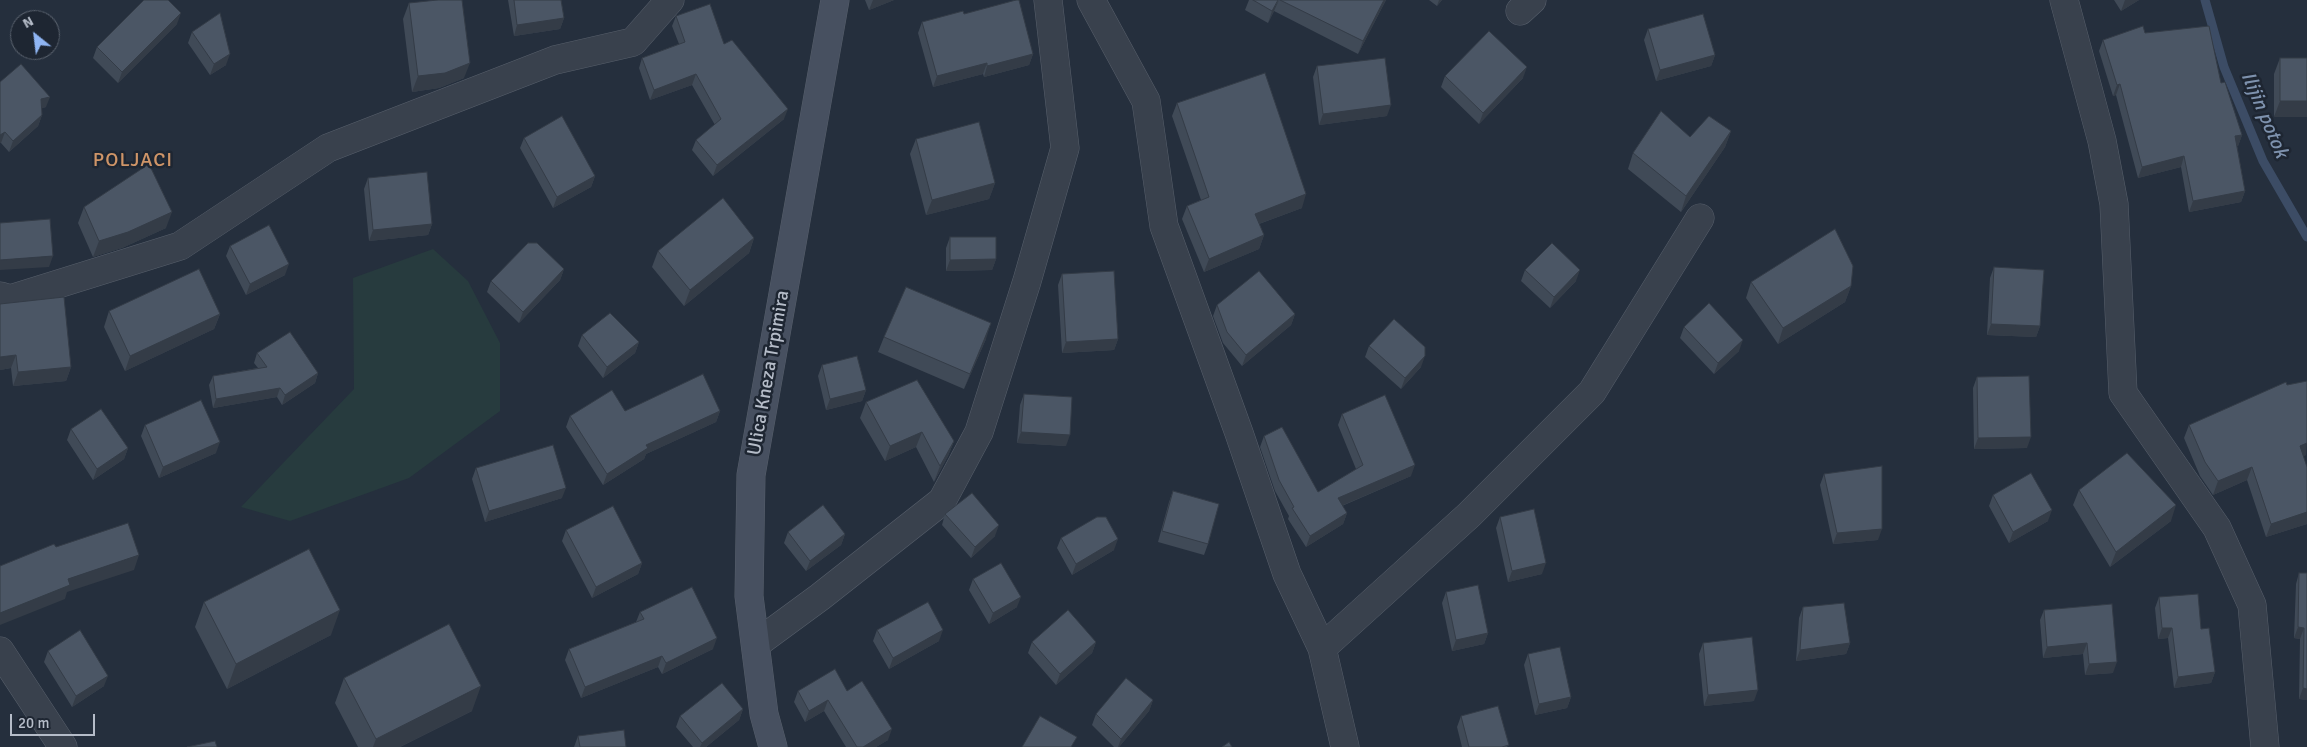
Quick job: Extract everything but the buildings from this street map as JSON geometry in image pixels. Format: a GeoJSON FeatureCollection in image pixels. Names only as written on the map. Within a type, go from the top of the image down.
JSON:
{"type":"FeatureCollection","features":[{"type":"Feature","properties":{"kind":"main road","name":"Ulica Kneza Trpimira"},"geometry":{"type":"LineString","coordinates":[[773,747],[764,714],[749,596],[751,475],[835,0]]}},
{"type":"Feature","properties":{"kind":"street"},"geometry":{"type":"LineString","coordinates":[[0,296],[10,299],[180,246],[328,148],[555,60],[633,42],[670,0]]}},
{"type":"Feature","properties":{"kind":"street"},"geometry":{"type":"LineString","coordinates":[[756,644],[820,597],[942,501],[979,432],[1027,281],[1064,148],[1048,0]]}},
{"type":"Feature","properties":{"kind":"street"},"geometry":{"type":"LineString","coordinates":[[1091,0],[1146,101],[1164,226],[1239,433],[1287,574],[1322,648],[1345,747]]}},
{"type":"Feature","properties":{"kind":"street"},"geometry":{"type":"LineString","coordinates":[[2064,0],[2102,141],[2114,204],[2123,393],[2217,528],[2252,605],[2265,747]]}},
{"type":"Feature","properties":{"kind":"street"},"geometry":{"type":"LineString","coordinates":[[1322,648],[1469,515],[1592,392],[1700,218]]}},
{"type":"Feature","properties":{"kind":"street"},"geometry":{"type":"LineString","coordinates":[[0,651],[63,747]]}},
{"type":"Feature","properties":{"kind":"green space"},"geometry":{"type":"Polygon","coordinates":[[[433,249],[468,281],[500,343],[500,411],[409,478],[290,521],[241,507],[354,389],[353,278],[433,249]]]}},
{"type":"Feature","properties":{"kind":"waterway","name":"Ilijin potok"},"geometry":{"type":"LineString","coordinates":[[2205,0],[2224,67],[2263,161],[2307,237]]}},
{"type":"Feature","properties":{"kind":"district","name":"POLJACI"},"geometry":{"type":"Point","coordinates":[133,161]}}]}
